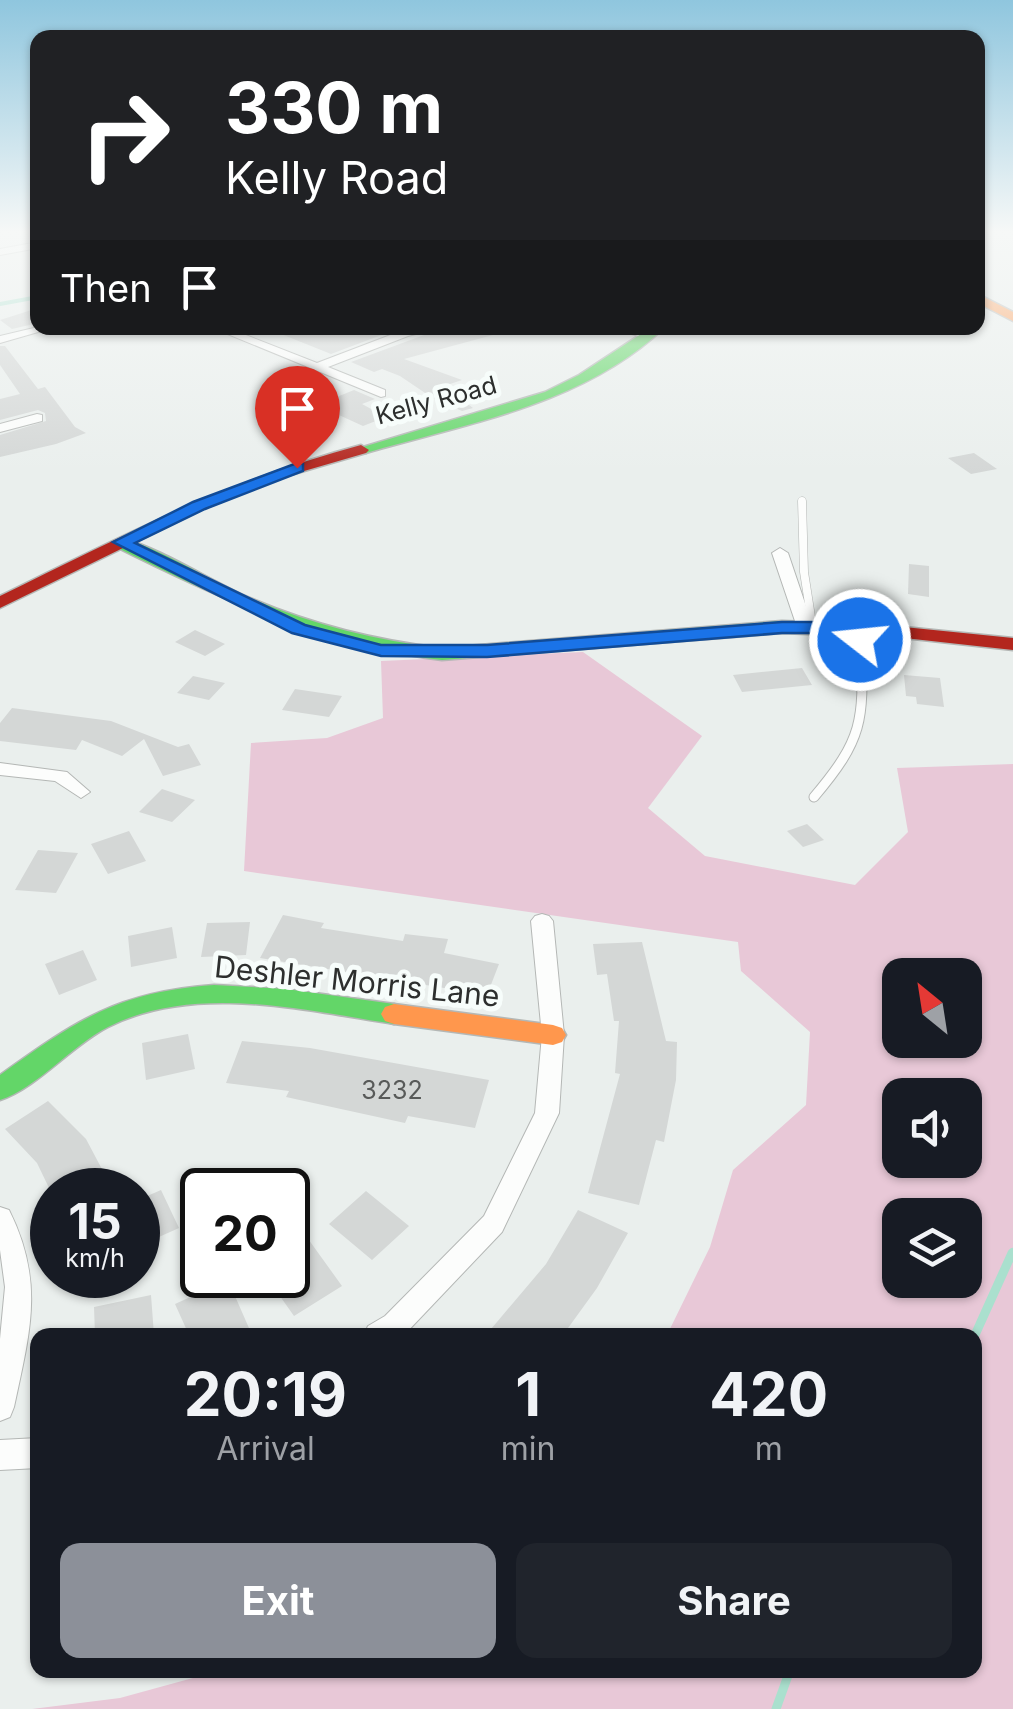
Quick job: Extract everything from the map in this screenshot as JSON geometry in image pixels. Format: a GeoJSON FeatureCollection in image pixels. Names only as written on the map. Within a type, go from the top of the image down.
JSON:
{"type":"FeatureCollection","features":[{"type":"Feature","properties":{"kind":"street"},"geometry":{"type":"LineString","coordinates":[[0,340],[30,332]]}},
{"type":"Feature","properties":{"kind":"street"},"geometry":{"type":"LineString","coordinates":[[237,335],[381,393]]}},
{"type":"Feature","properties":{"kind":"street"},"geometry":{"type":"LineString","coordinates":[[318,367],[399,335]]}},
{"type":"Feature","properties":{"kind":"street","name":"Kelly Road"},"geometry":{"type":"LineString","coordinates":[[0,603],[122,542],[274,475],[550,395],[646,335]]}},
{"type":"Feature","properties":{"kind":"street"},"geometry":{"type":"LineString","coordinates":[[0,428],[37,418]]}},
{"type":"Feature","properties":{"kind":"street"},"geometry":{"type":"LineString","coordinates":[[122,542],[298,629],[381,651],[457,653],[809,627],[1013,644]]}},
{"type":"Feature","properties":{"kind":"street"},"geometry":{"type":"LineString","coordinates":[[780,552],[809,627]]}},
{"type":"Feature","properties":{"kind":"street"},"geometry":{"type":"LineString","coordinates":[[0,769],[60,776],[81,792]]}},
{"type":"Feature","properties":{"kind":"street"},"geometry":{"type":"LineString","coordinates":[[390,1328],[493,1224],[546,1114],[553,1034],[542,921]]}},
{"type":"Feature","properties":{"kind":"street","name":"Deshler Morris Lane"},"geometry":{"type":"LineString","coordinates":[[0,1089],[106,1016],[185,994],[244,994],[553,1034]]}},
{"type":"Feature","properties":{"kind":"street"},"geometry":{"type":"LineString","coordinates":[[0,1218],[10,1234],[18,1272],[17,1326],[0,1407]]}},
{"type":"Feature","properties":{"kind":"street"},"geometry":{"type":"LineString","coordinates":[[0,1455],[30,1453]]}},
{"type":"Feature","properties":{"kind":"lane"},"geometry":{"type":"LineString","coordinates":[[802,501],[809,627]]}},
{"type":"Feature","properties":{"kind":"lane"},"geometry":{"type":"LineString","coordinates":[[814,797],[850,755],[860,736],[861,648],[857,635],[846,628]]}},
{"type":"Feature","properties":{"kind":"shaded area"},"geometry":{"type":"Polygon","coordinates":[[[583,652],[702,736],[648,808],[705,856],[855,885],[908,832],[897,768],[1013,764],[1013,1709],[32,1709],[120,1698],[193,1678],[982,1678],[982,1328],[670,1328],[710,1247],[733,1170],[806,1105],[810,1032],[741,971],[738,942],[244,871],[251,743],[327,738],[383,718],[381,661],[583,652]]]}},
{"type":"Feature","properties":{"kind":"building"},"geometry":{"type":"Polygon","coordinates":[[[30,314],[30,325],[12,329],[0,320],[30,314]]]}},
{"type":"Feature","properties":{"kind":"building"},"geometry":{"type":"Polygon","coordinates":[[[284,335],[381,335],[331,354],[284,335]]]}},
{"type":"Feature","properties":{"kind":"building"},"geometry":{"type":"Polygon","coordinates":[[[424,335],[493,335],[404,359],[462,380],[444,386],[473,408],[462,411],[434,399],[400,376],[382,369],[374,372],[351,362],[424,335]]]}},
{"type":"Feature","properties":{"kind":"building"},"geometry":{"type":"Polygon","coordinates":[[[0,346],[5,346],[38,389],[45,387],[75,427],[86,433],[0,457],[0,435],[46,421],[45,413],[38,410],[0,420],[0,399],[20,394],[0,365],[0,346]]]}},
{"type":"Feature","properties":{"kind":"building"},"geometry":{"type":"Polygon","coordinates":[[[354,390],[375,399],[362,404],[386,417],[363,426],[317,405],[354,390]]]}},
{"type":"Feature","properties":{"kind":"building"},"geometry":{"type":"Polygon","coordinates":[[[974,453],[997,469],[971,474],[948,458],[974,453]]]}},
{"type":"Feature","properties":{"kind":"building"},"geometry":{"type":"Polygon","coordinates":[[[909,564],[929,566],[929,597],[908,594],[909,564]]]}},
{"type":"Feature","properties":{"kind":"building"},"geometry":{"type":"Polygon","coordinates":[[[195,630],[225,644],[205,656],[175,642],[195,630]]]}},
{"type":"Feature","properties":{"kind":"building"},"geometry":{"type":"Polygon","coordinates":[[[802,668],[812,685],[742,692],[733,675],[802,668]]]}},
{"type":"Feature","properties":{"kind":"building"},"geometry":{"type":"Polygon","coordinates":[[[904,675],[940,678],[944,707],[917,704],[916,697],[906,696],[904,675]]]}},
{"type":"Feature","properties":{"kind":"building"},"geometry":{"type":"Polygon","coordinates":[[[193,676],[225,683],[209,700],[177,693],[193,676]]]}},
{"type":"Feature","properties":{"kind":"building"},"geometry":{"type":"Polygon","coordinates":[[[295,689],[342,696],[329,717],[282,710],[295,689]]]}},
{"type":"Feature","properties":{"kind":"building"},"geometry":{"type":"Polygon","coordinates":[[[12,708],[111,721],[178,747],[189,744],[201,765],[163,776],[144,739],[122,756],[82,740],[76,750],[0,741],[0,723],[12,708]]]}},
{"type":"Feature","properties":{"kind":"building"},"geometry":{"type":"Polygon","coordinates":[[[162,789],[195,800],[172,822],[139,812],[162,789]]]}},
{"type":"Feature","properties":{"kind":"building"},"geometry":{"type":"Polygon","coordinates":[[[807,824],[824,840],[803,847],[787,831],[807,824]]]}},
{"type":"Feature","properties":{"kind":"building"},"geometry":{"type":"Polygon","coordinates":[[[129,831],[146,861],[108,874],[91,844],[129,831]]]}},
{"type":"Feature","properties":{"kind":"building"},"geometry":{"type":"Polygon","coordinates":[[[38,850],[78,853],[56,893],[15,890],[38,850]]]}},
{"type":"Feature","properties":{"kind":"building"},"geometry":{"type":"Polygon","coordinates":[[[283,915],[324,923],[321,928],[403,941],[405,934],[448,939],[444,953],[499,964],[487,995],[260,958],[283,915]]]}},
{"type":"Feature","properties":{"kind":"building"},"geometry":{"type":"Polygon","coordinates":[[[250,922],[246,955],[201,957],[207,923],[250,922]]]}},
{"type":"Feature","properties":{"kind":"building"},"geometry":{"type":"Polygon","coordinates":[[[172,927],[177,958],[131,967],[128,936],[172,927]]]}},
{"type":"Feature","properties":{"kind":"building"},"geometry":{"type":"Polygon","coordinates":[[[642,942],[666,1041],[677,1042],[676,1080],[664,1142],[656,1140],[639,1205],[588,1193],[620,1074],[615,1073],[619,1021],[614,1021],[607,974],[597,975],[593,944],[642,942]]]}},
{"type":"Feature","properties":{"kind":"building"},"geometry":{"type":"Polygon","coordinates":[[[83,950],[97,980],[59,995],[45,964],[83,950]]]}},
{"type":"Feature","properties":{"kind":"building"},"geometry":{"type":"Polygon","coordinates":[[[188,1034],[195,1069],[146,1080],[142,1043],[188,1034]]]}},
{"type":"Feature","properties":{"kind":"building"},"geometry":{"type":"Polygon","coordinates":[[[242,1041],[310,1048],[489,1080],[475,1128],[408,1116],[405,1123],[286,1097],[289,1091],[226,1083],[242,1041]]]}},
{"type":"Feature","properties":{"kind":"building"},"geometry":{"type":"Polygon","coordinates":[[[48,1101],[86,1139],[101,1168],[39,1168],[5,1129],[48,1101]]]}},
{"type":"Feature","properties":{"kind":"building"},"geometry":{"type":"Polygon","coordinates":[[[160,1190],[179,1228],[160,1237],[160,1190]]]}},
{"type":"Feature","properties":{"kind":"building"},"geometry":{"type":"Polygon","coordinates":[[[366,1191],[409,1226],[372,1260],[329,1224],[366,1191]]]}},
{"type":"Feature","properties":{"kind":"building"},"geometry":{"type":"Polygon","coordinates":[[[578,1210],[628,1233],[597,1288],[568,1328],[492,1328],[546,1264],[578,1210]]]}},
{"type":"Feature","properties":{"kind":"building"},"geometry":{"type":"Polygon","coordinates":[[[310,1242],[342,1286],[294,1316],[281,1298],[310,1298],[310,1242]]]}},
{"type":"Feature","properties":{"kind":"building"},"geometry":{"type":"Polygon","coordinates":[[[151,1298],[153,1328],[95,1328],[94,1307],[151,1298]]]}},
{"type":"Feature","properties":{"kind":"building"},"geometry":{"type":"Polygon","coordinates":[[[188,1298],[236,1298],[249,1328],[186,1328],[175,1304],[188,1298]]]}},
{"type":"Feature","properties":{"kind":"waterway"},"geometry":{"type":"LineString","coordinates":[[1011,1256],[1013,1252]]}},
{"type":"Feature","properties":{"kind":"waterway"},"geometry":{"type":"LineString","coordinates":[[978,1328],[1012,1253]]}},
{"type":"Feature","properties":{"kind":"waterway"},"geometry":{"type":"LineString","coordinates":[[776,1709],[787,1678]]}},
{"type":"Feature","properties":{"kind":"traffic: fast"},"geometry":{"type":"LineString","coordinates":[[361,450],[550,395],[584,378],[648,335]]}},
{"type":"Feature","properties":{"kind":"traffic: fast"},"geometry":{"type":"LineString","coordinates":[[122,543],[277,615],[398,649],[442,654],[782,627],[884,631]]}},
{"type":"Feature","properties":{"kind":"traffic: fast"},"geometry":{"type":"LineString","coordinates":[[0,1089],[67,1040],[108,1016],[178,997],[250,996],[394,1014]]}},
{"type":"Feature","properties":{"kind":"traffic: slow"},"geometry":{"type":"LineString","coordinates":[[1007,314],[1013,317]]}},
{"type":"Feature","properties":{"kind":"traffic: slow"},"geometry":{"type":"LineString","coordinates":[[394,1014],[553,1035]]}},
{"type":"Feature","properties":{"kind":"traffic: jam"},"geometry":{"type":"LineString","coordinates":[[0,603],[199,505],[274,475],[361,450]]}},
{"type":"Feature","properties":{"kind":"traffic: jam"},"geometry":{"type":"LineString","coordinates":[[884,631],[1013,644]]}},
{"type":"Feature","properties":{"kind":"route"},"geometry":{"type":"LineString","coordinates":[[297,468],[199,506],[122,542],[298,629],[381,651],[442,654],[782,628],[846,628],[860,640]]}}]}
